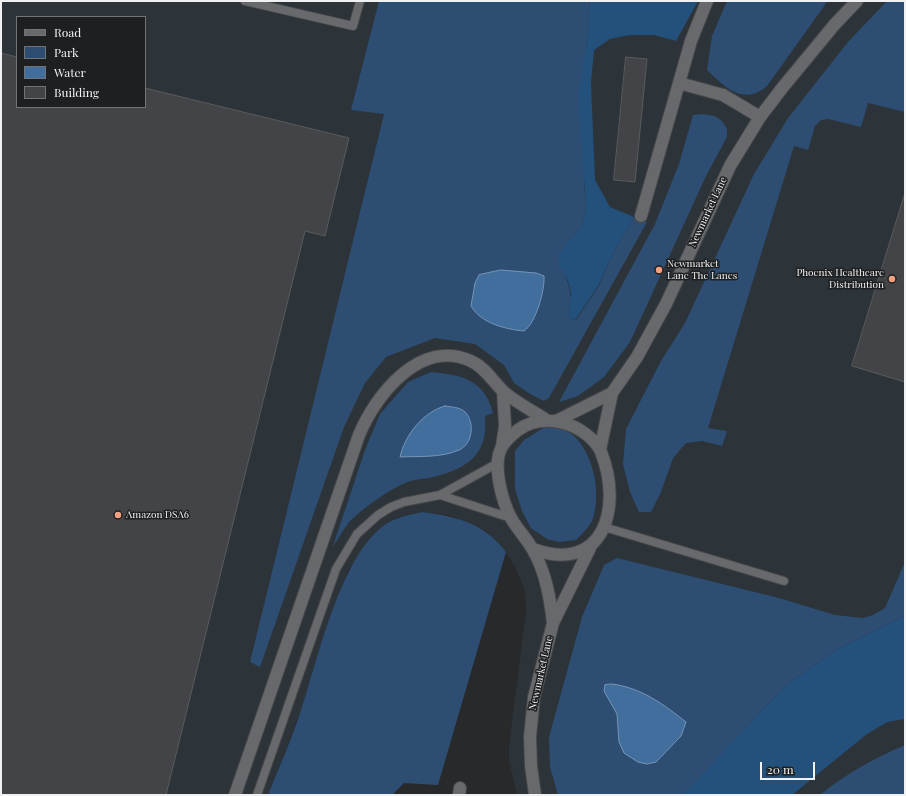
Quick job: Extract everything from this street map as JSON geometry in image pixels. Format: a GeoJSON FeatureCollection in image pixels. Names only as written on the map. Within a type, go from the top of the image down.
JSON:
{"type":"FeatureCollection","features":[{"type":"Feature","properties":{"kind":"main road"},"geometry":{"type":"LineString","coordinates":[[641,216],[691,41],[707,1]]}},
{"type":"Feature","properties":{"kind":"main road","name":"Newmarket Lane"},"geometry":{"type":"LineString","coordinates":[[600,450],[612,393],[637,357],[666,304],[721,183],[760,117],[809,55],[857,1]]}},
{"type":"Feature","properties":{"kind":"main road"},"geometry":{"type":"LineString","coordinates":[[679,84],[723,95],[760,117]]}},
{"type":"Feature","properties":{"kind":"main road"},"geometry":{"type":"LineString","coordinates":[[235,795],[359,435],[366,418],[375,404],[395,380],[412,367],[435,357],[450,355],[461,357],[481,367],[514,401],[550,420]]}},
{"type":"Feature","properties":{"kind":"main road"},"geometry":{"type":"LineString","coordinates":[[502,446],[505,426],[503,391]]}},
{"type":"Feature","properties":{"kind":"main road","name":"Newmarket Lane"},"geometry":{"type":"LineString","coordinates":[[553,623],[546,579],[533,549],[511,518],[500,488],[498,463],[502,446],[519,429],[550,420],[612,393]]}},
{"type":"Feature","properties":{"kind":"main road","name":"Newmarket Lane"},"geometry":{"type":"LineString","coordinates":[[535,795],[531,766],[530,737],[532,712],[537,683],[553,623],[590,548],[596,542],[604,527],[609,513],[610,494],[608,474],[600,450],[583,432],[550,420]]}},
{"type":"Feature","properties":{"kind":"main road"},"geometry":{"type":"LineString","coordinates":[[533,549],[545,554],[558,555],[570,554],[590,548]]}},
{"type":"Feature","properties":{"kind":"lane"},"geometry":{"type":"LineString","coordinates":[[245,1],[353,26],[360,1]]}},
{"type":"Feature","properties":{"kind":"lane"},"geometry":{"type":"LineString","coordinates":[[257,795],[336,569],[356,534],[378,515],[404,502],[440,495],[498,463]]}},
{"type":"Feature","properties":{"kind":"lane"},"geometry":{"type":"LineString","coordinates":[[440,495],[511,518]]}},
{"type":"Feature","properties":{"kind":"lane"},"geometry":{"type":"LineString","coordinates":[[604,527],[784,581]]}},
{"type":"Feature","properties":{"kind":"shaded area"},"geometry":{"type":"Polygon","coordinates":[[[1,1],[905,1],[905,795],[517,795],[509,761],[509,745],[526,612],[525,590],[515,567],[506,552],[487,532],[451,516],[423,512],[397,518],[383,526],[372,536],[348,571],[334,608],[299,715],[269,795],[1,795],[1,1]]]}},
{"type":"Feature","properties":{"kind":"shaded area"},"geometry":{"type":"Polygon","coordinates":[[[590,1],[698,1],[676,41],[654,35],[629,35],[610,39],[594,50],[591,83],[595,180],[610,207],[634,217],[613,253],[598,286],[576,319],[572,320],[568,315],[571,293],[568,281],[559,265],[559,253],[583,224],[586,207],[578,96],[586,49],[590,1]]]}},
{"type":"Feature","properties":{"kind":"shaded area"},"geometry":{"type":"Polygon","coordinates":[[[905,616],[905,719],[887,722],[867,734],[792,795],[682,795],[788,683],[841,647],[905,616]]]}},
{"type":"Feature","properties":{"kind":"green space"},"geometry":{"type":"Polygon","coordinates":[[[379,1],[590,1],[586,49],[584,183],[586,207],[583,224],[559,253],[559,259],[569,287],[570,298],[568,315],[572,320],[577,319],[598,287],[613,253],[634,217],[647,222],[549,398],[544,401],[514,383],[504,365],[475,344],[435,338],[386,357],[365,383],[344,427],[260,667],[250,662],[384,114],[351,110],[379,1]]]}},
{"type":"Feature","properties":{"kind":"green space"},"geometry":{"type":"Polygon","coordinates":[[[727,1],[827,2],[767,86],[759,92],[743,94],[728,88],[707,70],[712,36],[727,1]]]}},
{"type":"Feature","properties":{"kind":"green space"},"geometry":{"type":"Polygon","coordinates":[[[887,1],[905,1],[905,112],[868,103],[861,127],[828,119],[821,120],[815,126],[808,150],[794,146],[708,428],[727,431],[722,446],[702,441],[686,443],[673,458],[661,492],[651,512],[639,512],[630,492],[623,464],[626,429],[661,361],[685,323],[754,174],[788,118],[848,42],[887,1]]]}},
{"type":"Feature","properties":{"kind":"green space"},"geometry":{"type":"Polygon","coordinates":[[[702,114],[715,116],[722,121],[727,129],[727,137],[706,176],[630,342],[604,377],[578,396],[559,402],[655,224],[679,164],[693,115],[702,114]]]}},
{"type":"Feature","properties":{"kind":"green space"},"geometry":{"type":"Polygon","coordinates":[[[431,372],[462,377],[478,386],[484,393],[493,413],[485,416],[483,442],[478,452],[463,466],[453,471],[442,475],[409,482],[382,496],[350,521],[333,546],[365,450],[380,414],[408,382],[431,372]]]}},
{"type":"Feature","properties":{"kind":"green space"},"geometry":{"type":"Polygon","coordinates":[[[548,425],[558,427],[573,435],[586,453],[594,475],[596,487],[595,511],[592,521],[576,540],[559,542],[547,539],[531,528],[522,511],[515,489],[515,451],[524,440],[548,425]]]}},
{"type":"Feature","properties":{"kind":"green space"},"geometry":{"type":"Polygon","coordinates":[[[423,512],[448,516],[469,523],[489,534],[506,552],[438,785],[404,783],[392,795],[268,795],[296,723],[332,612],[342,586],[354,562],[368,542],[383,526],[397,518],[423,512]]]}},
{"type":"Feature","properties":{"kind":"green space"},"geometry":{"type":"Polygon","coordinates":[[[617,558],[779,598],[835,615],[863,618],[873,615],[885,608],[905,562],[905,616],[841,647],[788,683],[682,795],[558,795],[550,767],[549,737],[582,617],[604,565],[617,558]]]}},
{"type":"Feature","properties":{"kind":"green space"},"geometry":{"type":"Polygon","coordinates":[[[905,745],[905,795],[820,795],[861,767],[905,745]]]}},
{"type":"Feature","properties":{"kind":"water"},"geometry":{"type":"Polygon","coordinates":[[[501,270],[536,273],[544,276],[539,306],[532,321],[524,331],[501,327],[487,321],[475,312],[471,306],[475,283],[479,275],[501,270]]]}},
{"type":"Feature","properties":{"kind":"water"},"geometry":{"type":"Polygon","coordinates":[[[445,406],[461,409],[468,416],[471,432],[470,438],[464,447],[452,453],[430,456],[400,457],[406,441],[422,419],[429,413],[445,406]]]}},
{"type":"Feature","properties":{"kind":"water"},"geometry":{"type":"Polygon","coordinates":[[[612,684],[643,693],[669,709],[686,722],[681,736],[656,762],[647,764],[638,762],[624,753],[619,742],[617,714],[604,691],[605,685],[612,684]]]}},
{"type":"Feature","properties":{"kind":"building","name":"Amazon DSA6"},"geometry":{"type":"Polygon","coordinates":[[[1,53],[16,57],[16,108],[146,108],[146,88],[349,138],[325,236],[305,231],[166,795],[1,795],[1,53]]]}},
{"type":"Feature","properties":{"kind":"building"},"geometry":{"type":"Polygon","coordinates":[[[626,57],[647,59],[635,182],[614,180],[626,57]]]}},
{"type":"Feature","properties":{"kind":"building","name":"Phoenix Healthcare Distribution"},"geometry":{"type":"Polygon","coordinates":[[[905,193],[905,382],[852,366],[905,193]]]}},
{"type":"Feature","properties":{"kind":"place","name":"Newmarket Lane The Lanes"},"geometry":{"type":"Point","coordinates":[659,270]}},
{"type":"Feature","properties":{"kind":"place","name":"Phoenix Healthcare Distribution"},"geometry":{"type":"Point","coordinates":[892,279]}},
{"type":"Feature","properties":{"kind":"place","name":"Amazon DSA6"},"geometry":{"type":"Point","coordinates":[118,515]}}]}
